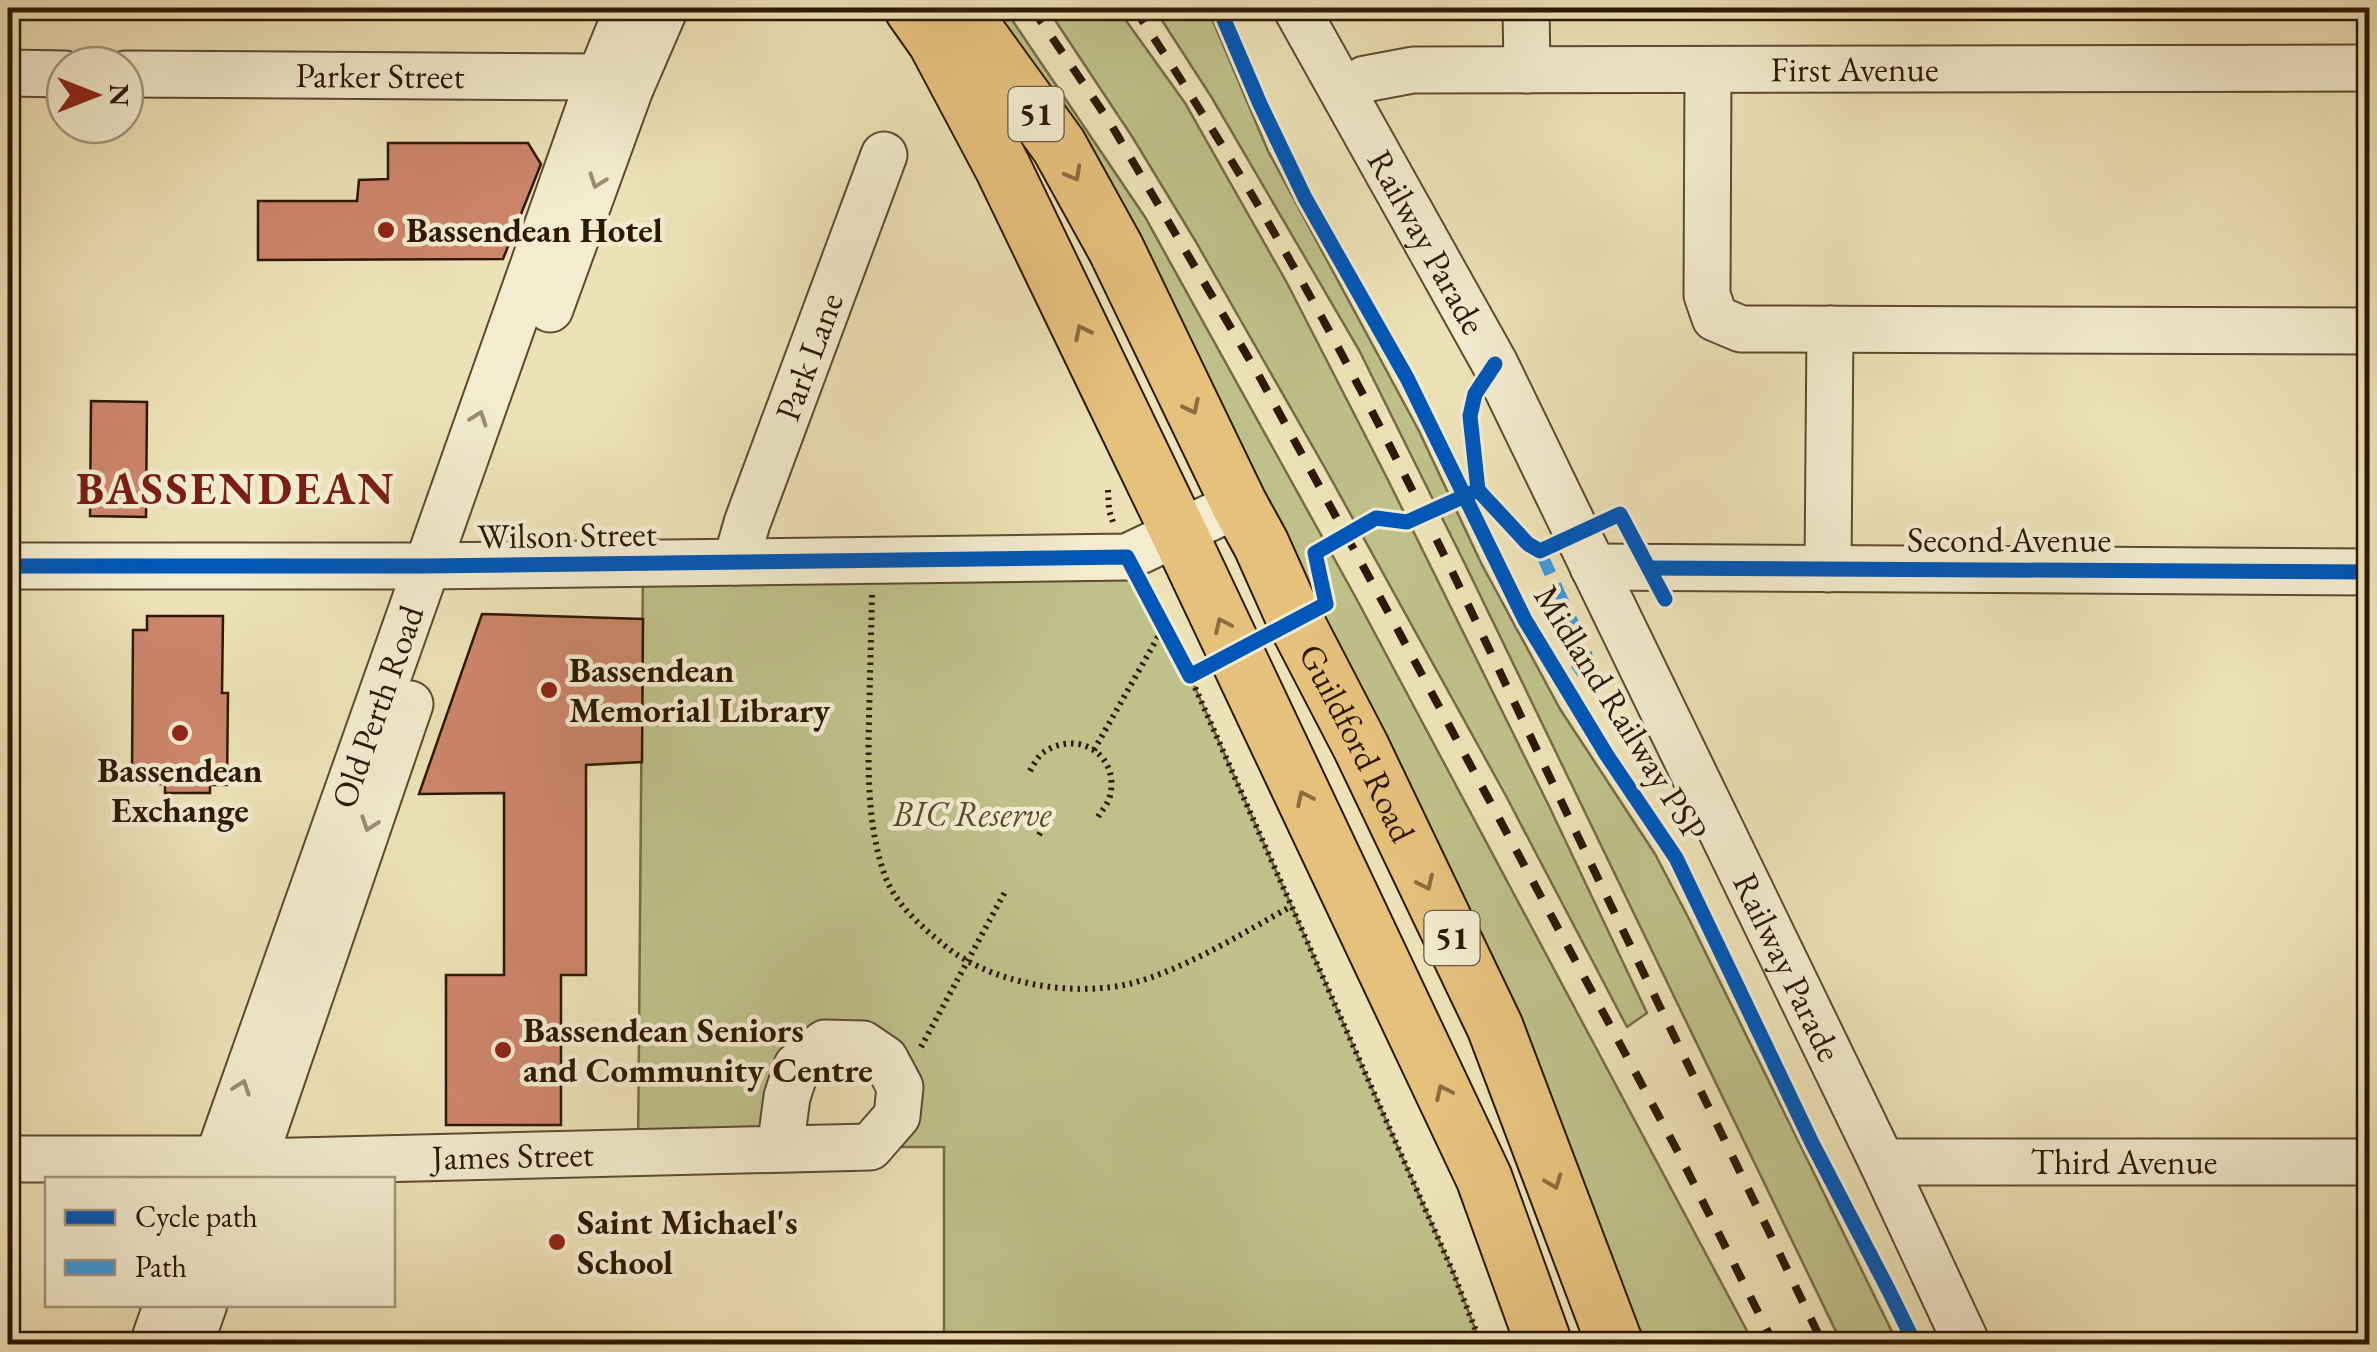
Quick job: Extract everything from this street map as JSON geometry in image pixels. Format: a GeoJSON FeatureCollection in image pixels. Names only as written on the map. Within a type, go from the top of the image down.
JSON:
{"type":"FeatureCollection","features":[{"type":"Feature","properties":{"kind":"highway","name":"Guildford Road"},"geometry":{"type":"LineString","coordinates":[[912,8],[936,42],[1003,168],[1179,532],[1212,664],[1484,1178],[1544,1344]]}},
{"type":"Feature","properties":{"kind":"highway","name":"Guildford Road"},"geometry":{"type":"LineString","coordinates":[[959,8],[1059,146],[1116,249],[1362,747],[1495,1027],[1615,1344]]}},
{"type":"Feature","properties":{"kind":"street","name":"Old Perth Road"},"geometry":{"type":"LineString","coordinates":[[232,1170],[441,566],[615,83],[628,8]]}},
{"type":"Feature","properties":{"kind":"street","name":"Old Perth Road"},"geometry":{"type":"LineString","coordinates":[[615,83],[665,8]]}},
{"type":"Feature","properties":{"kind":"street","name":"Railway Parade"},"geometry":{"type":"LineString","coordinates":[[1296,8],[1495,364],[1967,1344]]}},
{"type":"Feature","properties":{"kind":"street"},"geometry":{"type":"LineString","coordinates":[[1526,8],[1527,70]]}},
{"type":"Feature","properties":{"kind":"street","name":"First Avenue"},"geometry":{"type":"LineString","coordinates":[[1343,90],[1365,79],[1413,70],[2370,68]]}},
{"type":"Feature","properties":{"kind":"street"},"geometry":{"type":"LineString","coordinates":[[1708,70],[1706,295],[1715,318],[1741,329],[2370,331]]}},
{"type":"Feature","properties":{"kind":"street"},"geometry":{"type":"LineString","coordinates":[[8,73],[45,74]]}},
{"type":"Feature","properties":{"kind":"street","name":"Parker Street"},"geometry":{"type":"LineString","coordinates":[[145,74],[615,83]]}},
{"type":"Feature","properties":{"kind":"street","name":"Park Lane"},"geometry":{"type":"LineString","coordinates":[[736,562],[884,154]]}},
{"type":"Feature","properties":{"kind":"street"},"geometry":{"type":"LineString","coordinates":[[1828,569],[1830,329]]}},
{"type":"Feature","properties":{"kind":"street","name":"Wilson Street"},"geometry":{"type":"LineString","coordinates":[[8,566],[441,566],[1127,558],[1239,504]]}},
{"type":"Feature","properties":{"kind":"street","name":"Second Avenue"},"geometry":{"type":"LineString","coordinates":[[1592,567],[2370,572]]}},
{"type":"Feature","properties":{"kind":"street"},"geometry":{"type":"LineString","coordinates":[[780,1149],[787,1098],[797,1066],[825,1044],[863,1044],[885,1058],[900,1087]]}},
{"type":"Feature","properties":{"kind":"street","name":"James Street"},"geometry":{"type":"LineString","coordinates":[[8,1158],[232,1170],[870,1147],[898,1116],[900,1087]]}},
{"type":"Feature","properties":{"kind":"street","name":"Third Avenue"},"geometry":{"type":"LineString","coordinates":[[1882,1162],[2370,1162]]}},
{"type":"Feature","properties":{"kind":"street"},"geometry":{"type":"LineString","coordinates":[[154,1344],[166,1307]]}},
{"type":"Feature","properties":{"kind":"street"},"geometry":{"type":"LineString","coordinates":[[190,1344],[203,1307]]}},
{"type":"Feature","properties":{"kind":"path"},"geometry":{"type":"LineString","coordinates":[[1127,558],[1164,626],[1212,664],[1290,907],[1453,1272],[1481,1344]]}},
{"type":"Feature","properties":{"kind":"path"},"geometry":{"type":"LineString","coordinates":[[873,561],[868,775],[874,833],[886,879],[914,920],[953,952],[993,972],[1034,985],[1083,989],[1132,983],[1196,958],[1290,907]]}},
{"type":"Feature","properties":{"kind":"path"},"geometry":{"type":"LineString","coordinates":[[1094,750],[1164,626]]}},
{"type":"Feature","properties":{"kind":"path"},"geometry":{"type":"LineString","coordinates":[[1030,771],[1040,754],[1062,743],[1080,742],[1094,750],[1106,762],[1112,780],[1109,800],[1098,817]]}},
{"type":"Feature","properties":{"kind":"path"},"geometry":{"type":"LineString","coordinates":[[1039,836],[1052,812]]}},
{"type":"Feature","properties":{"kind":"path"},"geometry":{"type":"LineString","coordinates":[[900,1087],[1006,890]]}},
{"type":"Feature","properties":{"kind":"green space"},"geometry":{"type":"Polygon","coordinates":[[[983,8],[1004,8],[1145,217],[1356,598],[1754,1344],[1639,1344],[983,8]]]}},
{"type":"Feature","properties":{"kind":"green space"},"geometry":{"type":"Polygon","coordinates":[[[1047,8],[1117,8],[1185,103],[1287,283],[1548,804],[1647,1013],[1627,1027],[1506,796],[1325,468],[1196,242],[1047,8]]]}},
{"type":"Feature","properties":{"kind":"green space"},"geometry":{"type":"Polygon","coordinates":[[[1154,8],[1203,8],[1213,21],[1268,151],[1419,431],[1481,563],[1560,709],[1655,854],[1898,1344],[1842,1344],[1359,350],[1212,98],[1154,8]]]}},
{"type":"Feature","properties":{"kind":"green space","name":"BIC Reserve"},"geometry":{"type":"Polygon","coordinates":[[[1127,557],[1190,676],[1453,1272],[1481,1344],[944,1344],[944,1147],[870,1147],[900,1087],[825,1044],[780,1149],[638,1153],[643,564],[1127,557]]]}},
{"type":"Feature","properties":{"kind":"building","name":"Bassendean Hotel"},"geometry":{"type":"Polygon","coordinates":[[[388,143],[528,143],[541,164],[503,259],[258,260],[258,201],[357,201],[359,180],[388,179],[388,143]]]}},
{"type":"Feature","properties":{"kind":"building"},"geometry":{"type":"Polygon","coordinates":[[[91,401],[147,402],[146,517],[90,516],[91,401]]]}},
{"type":"Feature","properties":{"kind":"building"},"geometry":{"type":"Polygon","coordinates":[[[482,614],[643,619],[642,762],[586,765],[586,975],[561,975],[561,1125],[446,1125],[446,975],[504,975],[504,793],[419,794],[482,614]]]}},
{"type":"Feature","properties":{"kind":"building","name":"Bassendean Exchange"},"geometry":{"type":"Polygon","coordinates":[[[147,616],[223,616],[222,693],[228,693],[227,785],[210,785],[210,793],[165,793],[165,784],[148,784],[148,773],[132,773],[133,630],[147,630],[147,616]]]}},
{"type":"Feature","properties":{"kind":"railway"},"geometry":{"type":"LineString","coordinates":[[1032,8],[1109,121],[1258,374],[1678,1152],[1774,1344]]}},
{"type":"Feature","properties":{"kind":"railway"},"geometry":{"type":"LineString","coordinates":[[1134,8],[1251,193],[1384,434],[1823,1344]]}},
{"type":"Feature","properties":{"kind":"marked path"},"geometry":{"type":"LineString","coordinates":[[1540,551],[1586,652],[1581,667],[1562,680]]}},
{"type":"Feature","properties":{"kind":"cycle path","name":"Midland Railway PSP"},"geometry":{"type":"LineString","coordinates":[[1219,8],[1305,198],[1407,378],[1525,620],[1606,754],[1676,858],[1812,1143],[1915,1344]]}},
{"type":"Feature","properties":{"kind":"cycle path"},"geometry":{"type":"LineString","coordinates":[[1478,490],[1470,416],[1475,394],[1495,364]]}},
{"type":"Feature","properties":{"kind":"cycle path"},"geometry":{"type":"LineString","coordinates":[[1478,490],[1528,544],[1540,551],[1620,514],[1665,599]]}},
{"type":"Feature","properties":{"kind":"cycle path"},"geometry":{"type":"LineString","coordinates":[[8,566],[426,566],[1127,557],[1190,676],[1326,604],[1315,553],[1376,518],[1407,522],[1478,490]]}},
{"type":"Feature","properties":{"kind":"cycle path"},"geometry":{"type":"LineString","coordinates":[[1649,568],[2370,572]]}},
{"type":"Feature","properties":{"kind":"place","name":"Bassendean Hotel"},"geometry":{"type":"Point","coordinates":[386,230]}},
{"type":"Feature","properties":{"kind":"place","name":"Bassendean Memorial Library"},"geometry":{"type":"Point","coordinates":[549,690]}},
{"type":"Feature","properties":{"kind":"place","name":"Bassendean Exchange"},"geometry":{"type":"Point","coordinates":[180,733]}},
{"type":"Feature","properties":{"kind":"place","name":"Bassendean Seniors and Community Centre"},"geometry":{"type":"Point","coordinates":[503,1050]}},
{"type":"Feature","properties":{"kind":"place","name":"Saint Michael's School"},"geometry":{"type":"Point","coordinates":[557,1242]}},
{"type":"Feature","properties":{"kind":"district","name":"BASSENDEAN"},"geometry":{"type":"Point","coordinates":[236,488]}}]}
